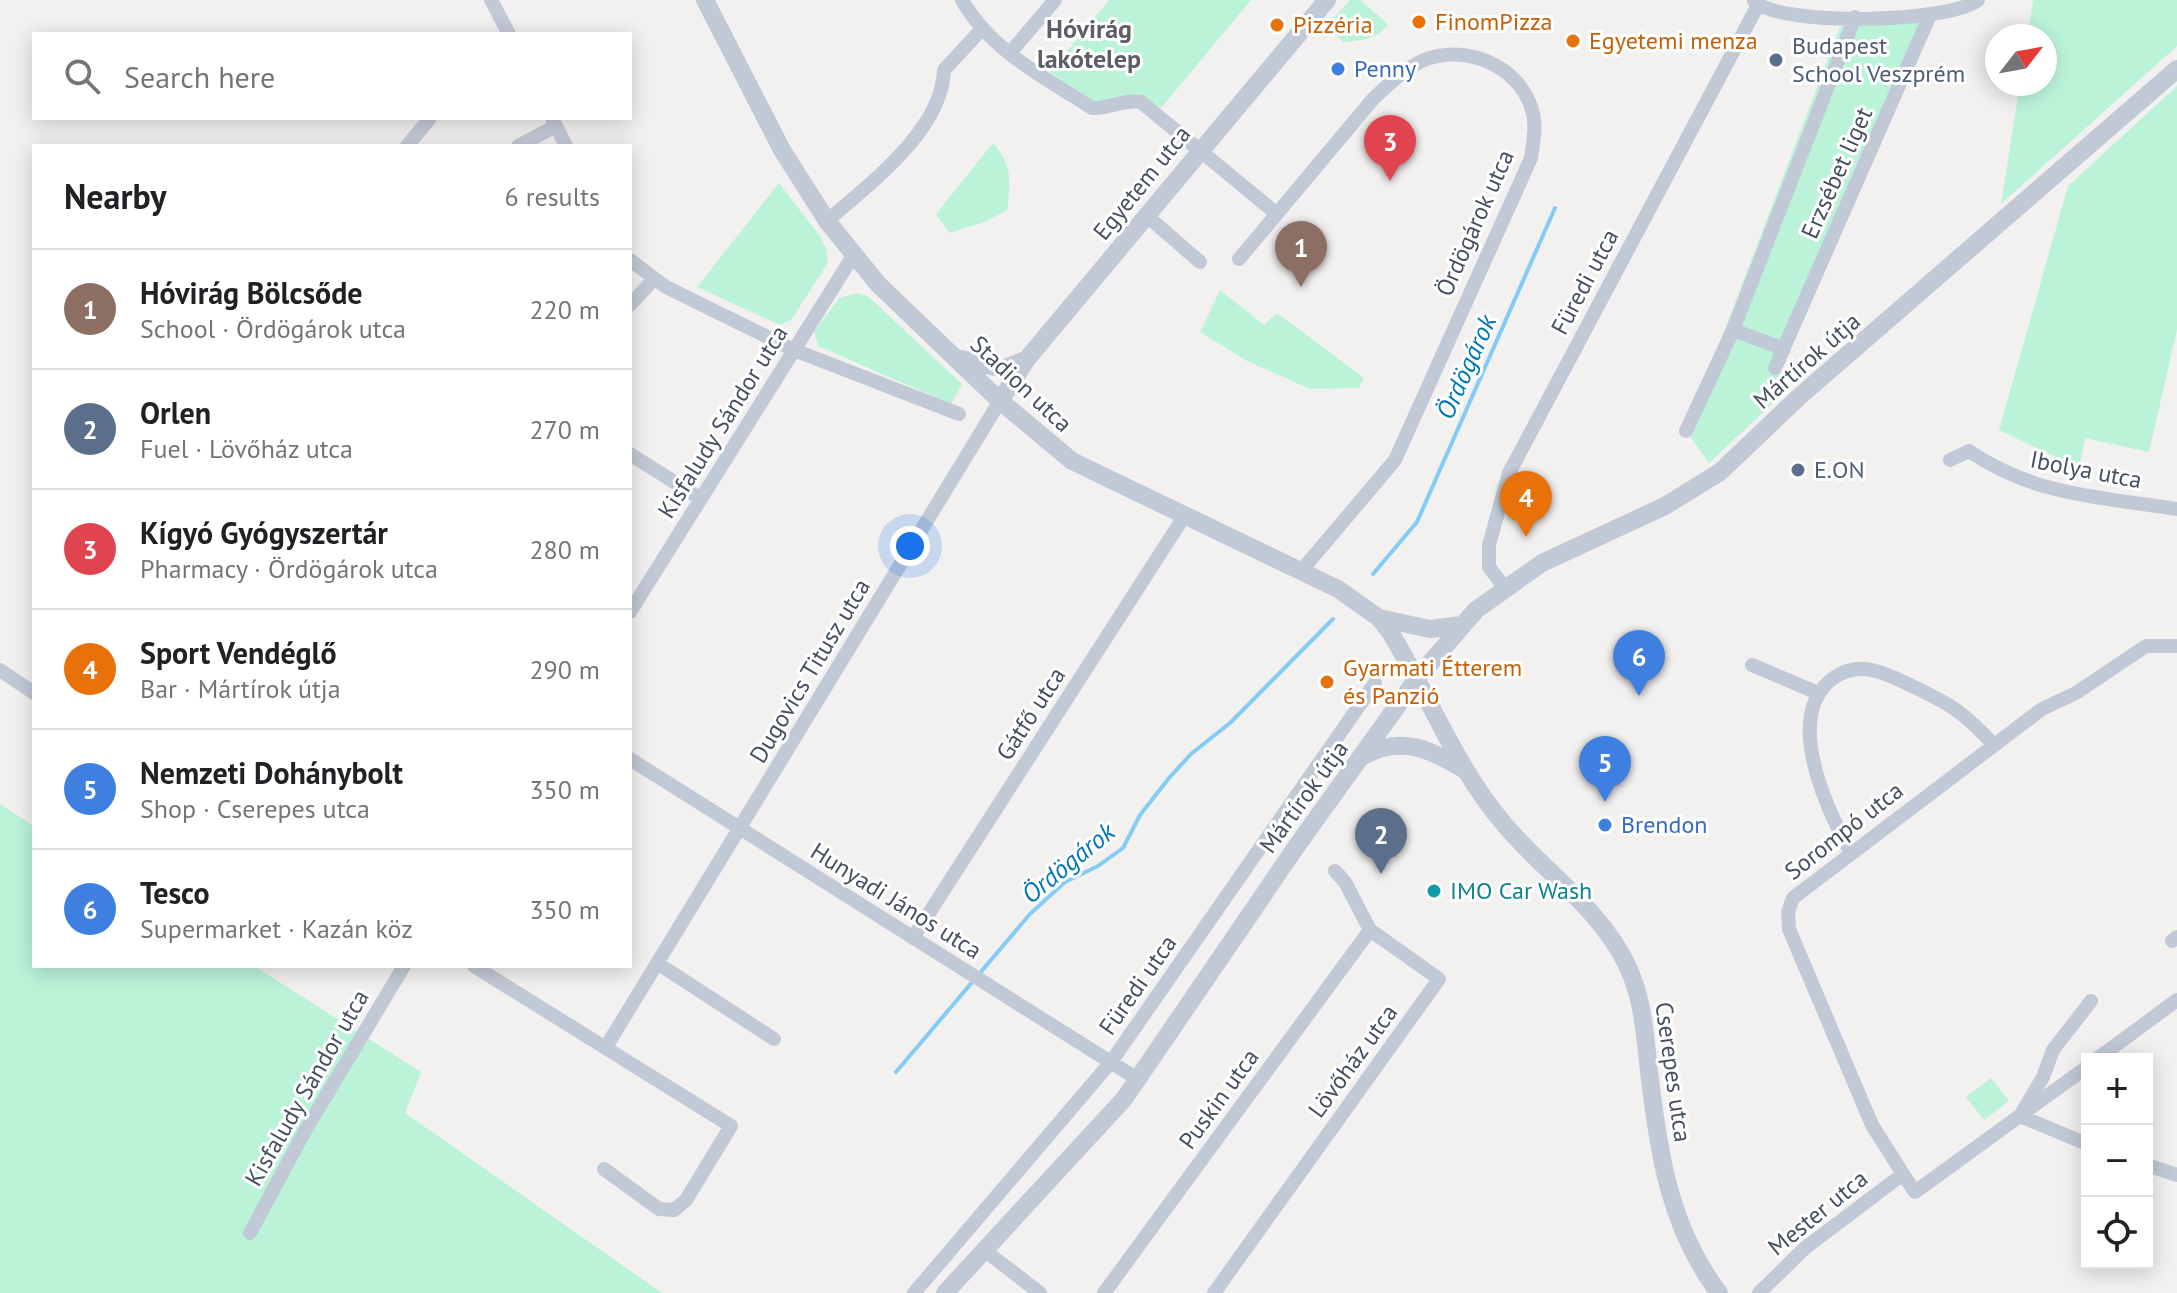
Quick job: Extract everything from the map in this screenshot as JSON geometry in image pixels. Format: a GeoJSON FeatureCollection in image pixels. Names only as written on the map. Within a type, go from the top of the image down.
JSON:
{"type":"FeatureCollection","features":[{"type":"Feature","properties":{"kind":"street"},"geometry":{"type":"LineString","coordinates":[[491,0],[508,32]]}},
{"type":"Feature","properties":{"kind":"street","name":"Stadion utca"},"geometry":{"type":"LineString","coordinates":[[705,0],[782,150],[827,221],[853,256],[1000,401],[1072,461],[1338,589],[1379,618],[1418,677]]}},
{"type":"Feature","properties":{"kind":"street"},"geometry":{"type":"LineString","coordinates":[[962,0],[982,29],[1010,53],[1092,108],[1107,109],[1130,100],[1141,102],[1277,214]]}},
{"type":"Feature","properties":{"kind":"street"},"geometry":{"type":"LineString","coordinates":[[1010,53],[1055,0]]}},
{"type":"Feature","properties":{"kind":"street","name":"Egyetem utca"},"geometry":{"type":"LineString","coordinates":[[1000,401],[1027,359],[1327,0]]}},
{"type":"Feature","properties":{"kind":"street"},"geometry":{"type":"LineString","coordinates":[[1756,2],[1794,17],[1855,17],[1954,12],[1978,0]]}},
{"type":"Feature","properties":{"kind":"street","name":"Füredi utca"},"geometry":{"type":"LineString","coordinates":[[1504,587],[1489,567],[1489,545],[1509,473],[1756,2]]}},
{"type":"Feature","properties":{"kind":"street","name":"Erzsébet liget"},"geometry":{"type":"LineString","coordinates":[[1775,368],[1930,15]]}},
{"type":"Feature","properties":{"kind":"street","name":"Erzsébet liget"},"geometry":{"type":"LineString","coordinates":[[1686,431],[1733,330],[1855,17]]}},
{"type":"Feature","properties":{"kind":"street"},"geometry":{"type":"LineString","coordinates":[[827,221],[898,159],[943,85],[944,70],[982,29]]}},
{"type":"Feature","properties":{"kind":"street","name":"Ördögárok utca"},"geometry":{"type":"LineString","coordinates":[[1239,259],[1373,99],[1398,76],[1422,61],[1461,54],[1490,61],[1522,90],[1534,119],[1531,158],[1395,460],[1302,570]]}},
{"type":"Feature","properties":{"kind":"street","name":"Mártírok útja"},"geometry":{"type":"LineString","coordinates":[[945,1293],[1102,1125],[1139,1080],[1296,847],[1418,677],[1462,625],[1504,587],[1542,563],[1665,506],[1710,479],[1800,396],[2177,69]]}},
{"type":"Feature","properties":{"kind":"street"},"geometry":{"type":"LineString","coordinates":[[409,144],[428,120]]}},
{"type":"Feature","properties":{"kind":"street"},"geometry":{"type":"LineString","coordinates":[[521,144],[554,122],[565,144]]}},
{"type":"Feature","properties":{"kind":"street"},"geometry":{"type":"LineString","coordinates":[[1147,216],[1200,262]]}},
{"type":"Feature","properties":{"kind":"street","name":"Kisfaludy Sándor utca"},"geometry":{"type":"LineString","coordinates":[[632,609],[853,256]]}},
{"type":"Feature","properties":{"kind":"street"},"geometry":{"type":"LineString","coordinates":[[632,262],[653,280],[794,350],[959,414]]}},
{"type":"Feature","properties":{"kind":"street"},"geometry":{"type":"LineString","coordinates":[[632,303],[653,280]]}},
{"type":"Feature","properties":{"kind":"street"},"geometry":{"type":"LineString","coordinates":[[1733,330],[1784,349]]}},
{"type":"Feature","properties":{"kind":"street"},"geometry":{"type":"LineString","coordinates":[[954,355],[991,368],[1015,366],[1027,359]]}},
{"type":"Feature","properties":{"kind":"street","name":"Dugovics Titusz utca"},"geometry":{"type":"LineString","coordinates":[[606,1047],[1000,401]]}},
{"type":"Feature","properties":{"kind":"street","name":"Ibolya utca"},"geometry":{"type":"LineString","coordinates":[[1950,460],[1969,451],[2007,476],[2031,485],[2177,509]]}},
{"type":"Feature","properties":{"kind":"street"},"geometry":{"type":"LineString","coordinates":[[632,455],[701,499]]}},
{"type":"Feature","properties":{"kind":"street","name":"Gátfő utca"},"geometry":{"type":"LineString","coordinates":[[913,938],[1185,515]]}},
{"type":"Feature","properties":{"kind":"street"},"geometry":{"type":"LineString","coordinates":[[1379,618],[1430,629],[1462,625]]}},
{"type":"Feature","properties":{"kind":"street","name":"Sorompó utca"},"geometry":{"type":"LineString","coordinates":[[1903,1174],[1872,1125],[1787,920],[1790,905],[1798,893],[2042,709],[2076,693],[2134,652],[2158,644],[2177,646]]}},
{"type":"Feature","properties":{"kind":"street"},"geometry":{"type":"LineString","coordinates":[[1752,665],[1818,693]]}},
{"type":"Feature","properties":{"kind":"street"},"geometry":{"type":"LineString","coordinates":[[1851,853],[1829,812],[1810,745],[1810,719],[1818,693],[1840,674],[1866,668],[1881,671],[1958,708],[1994,745]]}},
{"type":"Feature","properties":{"kind":"street"},"geometry":{"type":"LineString","coordinates":[[0,670],[32,692]]}},
{"type":"Feature","properties":{"kind":"street","name":"Cserepes utca"},"geometry":{"type":"LineString","coordinates":[[1418,677],[1467,771],[1502,823],[1588,908],[1628,966],[1643,1020],[1664,1177],[1685,1236],[1719,1293]]}},
{"type":"Feature","properties":{"kind":"street","name":"Füredi utca"},"geometry":{"type":"LineString","coordinates":[[914,1293],[1111,1062],[1375,683]]}},
{"type":"Feature","properties":{"kind":"street"},"geometry":{"type":"LineString","coordinates":[[1362,757],[1381,746],[1421,747],[1467,771]]}},
{"type":"Feature","properties":{"kind":"street","name":"Hunyadi János utca"},"geometry":{"type":"LineString","coordinates":[[632,760],[1139,1080]]}},
{"type":"Feature","properties":{"kind":"street","name":"Lövőház utca"},"geometry":{"type":"LineString","coordinates":[[1214,1293],[1439,979],[1370,930],[1345,882],[1335,871]]}},
{"type":"Feature","properties":{"kind":"street","name":"Puskin utca"},"geometry":{"type":"LineString","coordinates":[[1104,1293],[1370,930]]}},
{"type":"Feature","properties":{"kind":"street"},"geometry":{"type":"LineString","coordinates":[[657,963],[774,1039]]}},
{"type":"Feature","properties":{"kind":"street","name":"Kisfaludy Sándor utca"},"geometry":{"type":"LineString","coordinates":[[250,1233],[298,1143],[403,968]]}},
{"type":"Feature","properties":{"kind":"street"},"geometry":{"type":"LineString","coordinates":[[477,968],[731,1126],[686,1200],[674,1210],[659,1209],[604,1169]]}},
{"type":"Feature","properties":{"kind":"street"},"geometry":{"type":"LineString","coordinates":[[2105,1053],[2177,1000]]}},
{"type":"Feature","properties":{"kind":"street","name":"Mester utca"},"geometry":{"type":"LineString","coordinates":[[2020,1116],[2043,1077],[2053,1050],[2091,1001]]}},
{"type":"Feature","properties":{"kind":"street","name":"Mester utca"},"geometry":{"type":"LineString","coordinates":[[1759,1293],[1805,1248],[1903,1174],[1915,1192],[2081,1071]]}},
{"type":"Feature","properties":{"kind":"street"},"geometry":{"type":"LineString","coordinates":[[2020,1116],[2081,1141]]}},
{"type":"Feature","properties":{"kind":"street"},"geometry":{"type":"LineString","coordinates":[[2153,1167],[2177,1175]]}},
{"type":"Feature","properties":{"kind":"street"},"geometry":{"type":"LineString","coordinates":[[984,1250],[1040,1293]]}},
{"type":"Feature","properties":{"kind":"green space"},"geometry":{"type":"Polygon","coordinates":[[[1109,0],[1251,0],[1161,108],[1136,97],[1102,104],[1094,102],[1050,72],[1109,0]]]}},
{"type":"Feature","properties":{"kind":"green space"},"geometry":{"type":"Polygon","coordinates":[[[1350,0],[1360,0],[1388,24],[1374,36],[1343,42],[1326,26],[1350,0]]]}},
{"type":"Feature","properties":{"kind":"green space"},"geometry":{"type":"Polygon","coordinates":[[[2033,0],[2177,0],[2177,46],[2001,204],[2018,96],[2057,96],[2057,24],[2030,24],[2033,0]]]}},
{"type":"Feature","properties":{"kind":"green space"},"geometry":{"type":"Polygon","coordinates":[[[1932,22],[1779,372],[1790,387],[1709,463],[1691,438],[1708,374],[1840,27],[1932,22]]]}},
{"type":"Feature","properties":{"kind":"green space"},"geometry":{"type":"Polygon","coordinates":[[[2177,86],[2177,330],[2149,452],[2085,438],[2079,468],[1999,430],[2068,186],[2177,86]]]}},
{"type":"Feature","properties":{"kind":"green space"},"geometry":{"type":"Polygon","coordinates":[[[993,143],[1004,158],[1009,174],[1007,210],[987,221],[949,233],[936,214],[993,143]]]}},
{"type":"Feature","properties":{"kind":"green space"},"geometry":{"type":"Polygon","coordinates":[[[779,183],[819,235],[826,248],[828,263],[791,320],[780,325],[697,287],[779,183]]]}},
{"type":"Feature","properties":{"kind":"green space"},"geometry":{"type":"Polygon","coordinates":[[[1220,290],[1264,325],[1277,313],[1364,378],[1359,388],[1310,389],[1247,361],[1200,332],[1220,290]]]}},
{"type":"Feature","properties":{"kind":"green space"},"geometry":{"type":"Polygon","coordinates":[[[859,293],[869,297],[962,384],[951,404],[818,346],[814,332],[839,298],[859,293]]]}},
{"type":"Feature","properties":{"kind":"green space"},"geometry":{"type":"Polygon","coordinates":[[[0,804],[32,825],[32,968],[257,968],[421,1072],[405,1113],[662,1293],[0,1293],[0,804]]]}},
{"type":"Feature","properties":{"kind":"green space"},"geometry":{"type":"Polygon","coordinates":[[[1991,1078],[2009,1101],[1984,1120],[1966,1097],[1991,1078]]]}},
{"type":"Feature","properties":{"kind":"waterway","name":"Ördögárok"},"geometry":{"type":"LineString","coordinates":[[1373,574],[1417,522],[1555,208]]}},
{"type":"Feature","properties":{"kind":"waterway","name":"Ördögárok"},"geometry":{"type":"LineString","coordinates":[[896,1072],[1030,914],[1065,882],[1098,866],[1123,848],[1140,815],[1191,754],[1230,723],[1333,619]]}},
{"type":"Feature","properties":{"kind":"place","name":"FinomPizza"},"geometry":{"type":"Point","coordinates":[1419,22]}},
{"type":"Feature","properties":{"kind":"place","name":"Pizzéria"},"geometry":{"type":"Point","coordinates":[1277,25]}},
{"type":"Feature","properties":{"kind":"place","name":"Egyetemi menza"},"geometry":{"type":"Point","coordinates":[1573,41]}},
{"type":"Feature","properties":{"kind":"place","name":"Budapest School Veszprém"},"geometry":{"type":"Point","coordinates":[1776,60]}},
{"type":"Feature","properties":{"kind":"place","name":"Penny"},"geometry":{"type":"Point","coordinates":[1338,69]}},
{"type":"Feature","properties":{"kind":"place","name":"Kígyó Gyógyszertár"},"geometry":{"type":"Point","coordinates":[1390,181]}},
{"type":"Feature","properties":{"kind":"place","name":"Hóvirág Bölcsőde"},"geometry":{"type":"Point","coordinates":[1301,287]}},
{"type":"Feature","properties":{"kind":"place","name":"E.ON"},"geometry":{"type":"Point","coordinates":[1798,470]}},
{"type":"Feature","properties":{"kind":"place","name":"Sport Vendéglő"},"geometry":{"type":"Point","coordinates":[1526,537]}},
{"type":"Feature","properties":{"kind":"place","name":"Gyarmati Étterem és Panzió"},"geometry":{"type":"Point","coordinates":[1327,682]}},
{"type":"Feature","properties":{"kind":"place","name":"Tesco"},"geometry":{"type":"Point","coordinates":[1639,696]}},
{"type":"Feature","properties":{"kind":"place","name":"Nemzeti Dohánybolt"},"geometry":{"type":"Point","coordinates":[1605,802]}},
{"type":"Feature","properties":{"kind":"place","name":"Brendon"},"geometry":{"type":"Point","coordinates":[1605,825]}},
{"type":"Feature","properties":{"kind":"place","name":"Orlen"},"geometry":{"type":"Point","coordinates":[1381,874]}},
{"type":"Feature","properties":{"kind":"place","name":"IMO Car Wash"},"geometry":{"type":"Point","coordinates":[1434,891]}},
{"type":"Feature","properties":{"kind":"district","name":"Hóvirág lakótelep"},"geometry":{"type":"Point","coordinates":[1089,44]}}]}
